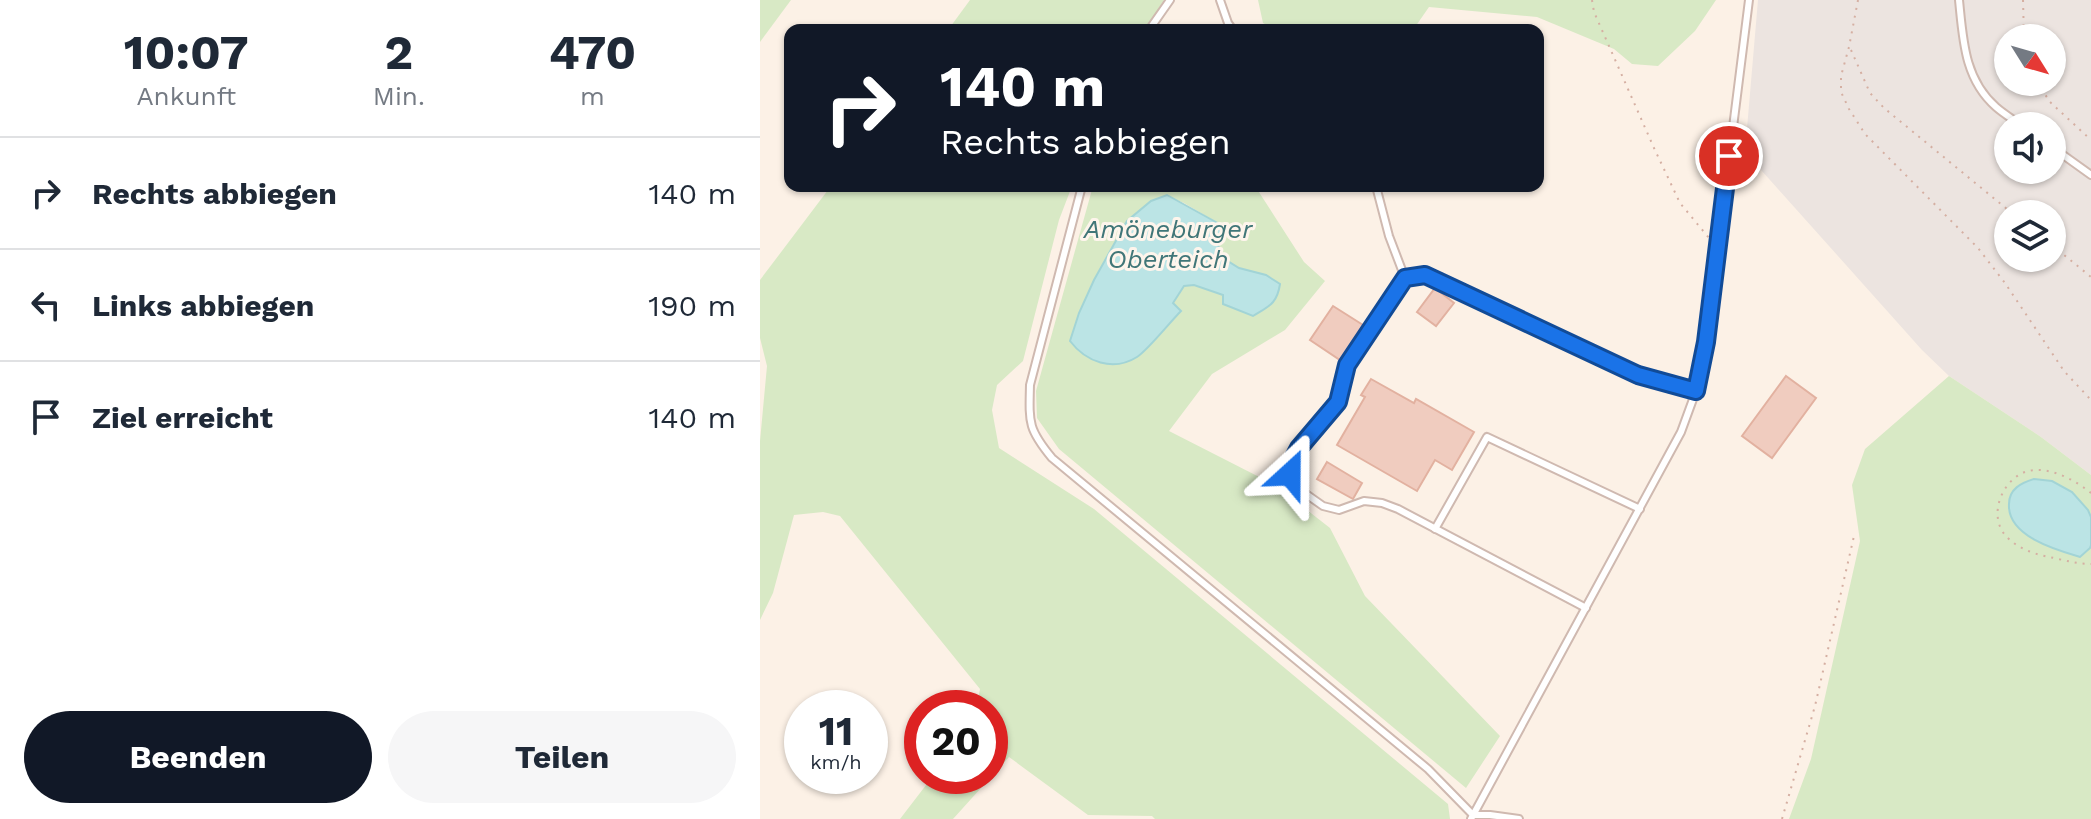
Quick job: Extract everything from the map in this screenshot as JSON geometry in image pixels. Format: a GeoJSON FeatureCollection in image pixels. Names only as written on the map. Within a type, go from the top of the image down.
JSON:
{"type":"FeatureCollection","features":[{"type":"Feature","properties":{"kind":"lane"},"geometry":{"type":"LineString","coordinates":[[1153,24],[1170,0]]}},
{"type":"Feature","properties":{"kind":"lane"},"geometry":{"type":"LineString","coordinates":[[1220,0],[1229,24]]}},
{"type":"Feature","properties":{"kind":"lane"},"geometry":{"type":"LineString","coordinates":[[1472,817],[1681,432],[1696,391],[1706,342],[1749,0]]}},
{"type":"Feature","properties":{"kind":"lane"},"geometry":{"type":"LineString","coordinates":[[1959,0],[1965,56],[1979,88],[2003,112]]}},
{"type":"Feature","properties":{"kind":"lane"},"geometry":{"type":"LineString","coordinates":[[2066,157],[2091,175]]}},
{"type":"Feature","properties":{"kind":"lane"},"geometry":{"type":"LineString","coordinates":[[1080,192],[1030,385],[1029,420],[1037,440],[1052,458],[1428,769],[1472,817]]}},
{"type":"Feature","properties":{"kind":"lane"},"geometry":{"type":"LineString","coordinates":[[1378,192],[1389,236],[1405,278]]}},
{"type":"Feature","properties":{"kind":"lane"},"geometry":{"type":"LineString","coordinates":[[1586,608],[1382,503],[1364,501],[1339,510],[1323,506],[1306,494],[1290,474],[1291,463],[1299,448],[1338,402],[1347,365],[1405,278],[1425,275],[1638,375],[1696,391]]}},
{"type":"Feature","properties":{"kind":"lane"},"geometry":{"type":"LineString","coordinates":[[1435,529],[1487,437],[1640,509]]}},
{"type":"Feature","properties":{"kind":"lane"},"geometry":{"type":"LineString","coordinates":[[1472,817],[1490,815],[1519,819]]}},
{"type":"Feature","properties":{"kind":"path"},"geometry":{"type":"LineString","coordinates":[[1592,0],[1594,12],[1680,203],[1718,249]]}},
{"type":"Feature","properties":{"kind":"path"},"geometry":{"type":"LineString","coordinates":[[1858,0],[1841,76],[1841,92],[1849,109],[1865,134],[1978,248],[2064,371],[2091,400]]}},
{"type":"Feature","properties":{"kind":"path"},"geometry":{"type":"LineString","coordinates":[[2023,0],[2024,24]]}},
{"type":"Feature","properties":{"kind":"path"},"geometry":{"type":"LineString","coordinates":[[1849,47],[1866,86],[1884,108],[1996,200]]}},
{"type":"Feature","properties":{"kind":"path"},"geometry":{"type":"LineString","coordinates":[[2046,96],[2091,140]]}},
{"type":"Feature","properties":{"kind":"path"},"geometry":{"type":"LineString","coordinates":[[2066,256],[2091,277]]}},
{"type":"Feature","properties":{"kind":"path"},"geometry":{"type":"LineString","coordinates":[[2091,493],[2065,477],[2033,470],[2012,481],[2002,494],[1998,510],[1999,526],[2011,541],[2021,547],[2044,556],[2091,564]]}},
{"type":"Feature","properties":{"kind":"path"},"geometry":{"type":"LineString","coordinates":[[1782,819],[1815,706],[1854,536]]}},
{"type":"Feature","properties":{"kind":"shaded area"},"geometry":{"type":"Polygon","coordinates":[[[1758,0],[2091,0],[2091,475],[2041,437],[1949,376],[1922,350],[1745,152],[1758,0]]]}},
{"type":"Feature","properties":{"kind":"green space"},"geometry":{"type":"Polygon","coordinates":[[[760,0],[791,0],[760,42],[760,0]]]}},
{"type":"Feature","properties":{"kind":"green space"},"geometry":{"type":"Polygon","coordinates":[[[970,0],[1164,0],[1149,24],[952,24],[970,0]]]}},
{"type":"Feature","properties":{"kind":"green space"},"geometry":{"type":"Polygon","coordinates":[[[1258,0],[1716,0],[1695,31],[1658,66],[1632,64],[1614,49],[1537,17],[1429,7],[1417,24],[1263,23],[1258,0]]]}},
{"type":"Feature","properties":{"kind":"green space"},"geometry":{"type":"Polygon","coordinates":[[[826,192],[1070,192],[1059,220],[1023,361],[997,385],[992,410],[999,448],[1094,509],[1448,804],[1450,819],[1155,819],[1152,816],[1088,815],[1008,758],[1008,690],[980,690],[840,516],[823,512],[794,515],[773,593],[760,620],[760,441],[767,366],[760,338],[760,280],[826,192]]]}},
{"type":"Feature","properties":{"kind":"green space"},"geometry":{"type":"Polygon","coordinates":[[[1091,192],[1259,192],[1304,262],[1325,281],[1285,330],[1212,374],[1169,431],[1275,485],[1330,528],[1365,596],[1500,736],[1466,788],[1059,449],[1037,418],[1036,391],[1091,192]],[[1167,196],[1127,221],[1094,280],[1180,312],[1173,303],[1184,286],[1194,285],[1223,295],[1223,304],[1234,308],[1266,275],[1236,267],[1224,258],[1219,243],[1223,226],[1167,196]]]}},
{"type":"Feature","properties":{"kind":"green space"},"geometry":{"type":"Polygon","coordinates":[[[1949,376],[2041,437],[2091,475],[2091,819],[1789,819],[1811,759],[1860,541],[1852,485],[1865,449],[1949,376]]]}},
{"type":"Feature","properties":{"kind":"green space"},"geometry":{"type":"Polygon","coordinates":[[[919,794],[976,794],[953,819],[900,819],[919,794]]]}},
{"type":"Feature","properties":{"kind":"water","name":"Amöneburger Oberteich"},"geometry":{"type":"Polygon","coordinates":[[[1167,195],[1223,226],[1223,238],[1218,245],[1223,258],[1239,268],[1266,275],[1280,284],[1277,296],[1253,316],[1223,304],[1223,295],[1194,285],[1184,286],[1173,303],[1181,311],[1137,357],[1119,364],[1092,359],[1070,341],[1094,280],[1127,221],[1151,201],[1167,195]]]}},
{"type":"Feature","properties":{"kind":"water"},"geometry":{"type":"Polygon","coordinates":[[[2034,479],[2052,481],[2072,492],[2088,510],[2091,545],[2080,557],[2035,540],[2016,525],[2010,515],[2013,491],[2034,479]]]}},
{"type":"Feature","properties":{"kind":"building"},"geometry":{"type":"Polygon","coordinates":[[[1435,288],[1454,303],[1436,326],[1417,312],[1435,288]]]}},
{"type":"Feature","properties":{"kind":"building"},"geometry":{"type":"Polygon","coordinates":[[[1333,306],[1363,325],[1340,360],[1310,340],[1333,306]]]}},
{"type":"Feature","properties":{"kind":"building"},"geometry":{"type":"Polygon","coordinates":[[[1786,376],[1816,398],[1772,458],[1742,436],[1786,376]]]}},
{"type":"Feature","properties":{"kind":"building"},"geometry":{"type":"Polygon","coordinates":[[[1371,379],[1414,403],[1416,399],[1474,432],[1452,470],[1435,460],[1417,491],[1337,445],[1365,397],[1361,395],[1371,379]]]}},
{"type":"Feature","properties":{"kind":"building"},"geometry":{"type":"Polygon","coordinates":[[[1327,462],[1362,483],[1353,499],[1317,479],[1327,462]]]}},
{"type":"Feature","properties":{"kind":"route"},"geometry":{"type":"LineString","coordinates":[[1290,474],[1291,463],[1299,448],[1338,402],[1347,365],[1405,278],[1425,275],[1638,375],[1696,391],[1706,342],[1729,156]]}}]}
